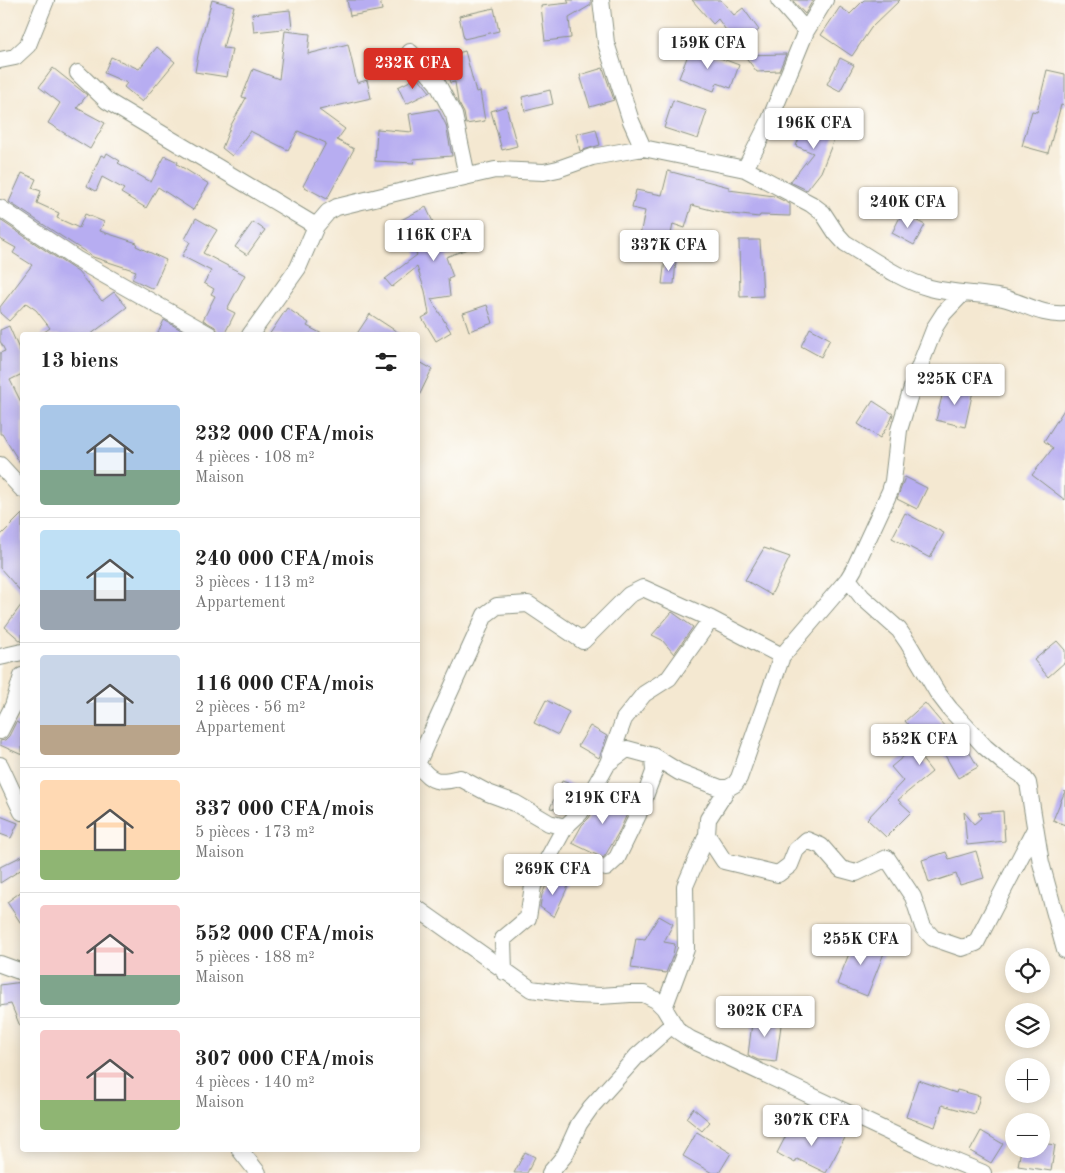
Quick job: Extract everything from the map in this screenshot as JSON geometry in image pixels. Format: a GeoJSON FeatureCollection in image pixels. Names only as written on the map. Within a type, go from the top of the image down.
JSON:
{"type":"FeatureCollection","features":[{"type":"Feature","properties":{"kind":"street"},"geometry":{"type":"LineString","coordinates":[[0,60],[15,57],[28,45],[46,0]]}},
{"type":"Feature","properties":{"kind":"street"},"geometry":{"type":"LineString","coordinates":[[601,0],[606,43],[631,121],[642,148]]}},
{"type":"Feature","properties":{"kind":"street"},"geometry":{"type":"LineString","coordinates":[[779,0],[806,31]]}},
{"type":"Feature","properties":{"kind":"street"},"geometry":{"type":"LineString","coordinates":[[746,169],[769,122],[806,31],[825,0]]}},
{"type":"Feature","properties":{"kind":"street"},"geometry":{"type":"LineString","coordinates":[[410,52],[437,83],[454,115],[467,176]]}},
{"type":"Feature","properties":{"kind":"street"},"geometry":{"type":"LineString","coordinates":[[78,73],[107,101],[316,226]]}},
{"type":"Feature","properties":{"kind":"street"},"geometry":{"type":"LineString","coordinates":[[252,332],[298,268],[316,226],[328,212],[338,207],[495,170],[544,172],[558,170],[592,157],[642,148],[746,169],[811,204],[823,213],[836,233],[846,243],[918,285],[962,294],[1002,298],[1045,314],[1065,314]]}},
{"type":"Feature","properties":{"kind":"street"},"geometry":{"type":"LineString","coordinates":[[0,208],[76,259],[205,332]]}},
{"type":"Feature","properties":{"kind":"street"},"geometry":{"type":"LineString","coordinates":[[664,1008],[686,949],[685,886],[707,835],[708,818],[728,788],[735,784],[739,778],[782,656],[848,579],[854,569],[890,491],[893,481],[899,430],[915,378],[935,327],[962,294]]}},
{"type":"Feature","properties":{"kind":"street"},"geometry":{"type":"LineString","coordinates":[[0,465],[20,486]]}},
{"type":"Feature","properties":{"kind":"street"},"geometry":{"type":"LineString","coordinates":[[848,579],[862,597],[898,630],[908,643],[937,692],[950,709],[985,747],[1022,775],[1028,783],[1041,863],[1065,950]]}},
{"type":"Feature","properties":{"kind":"street"},"geometry":{"type":"LineString","coordinates":[[420,758],[485,615],[497,606],[528,604],[583,641],[629,595],[643,588],[711,619],[782,656]]}},
{"type":"Feature","properties":{"kind":"street"},"geometry":{"type":"LineString","coordinates":[[504,972],[503,939],[528,918],[533,886],[565,827],[580,813],[608,763],[624,719],[644,694],[669,678],[711,619]]}},
{"type":"Feature","properties":{"kind":"street"},"geometry":{"type":"LineString","coordinates":[[0,657],[20,652]]}},
{"type":"Feature","properties":{"kind":"street"},"geometry":{"type":"LineString","coordinates":[[0,731],[13,706],[20,683]]}},
{"type":"Feature","properties":{"kind":"street"},"geometry":{"type":"LineString","coordinates":[[608,763],[626,749],[652,756],[678,772],[720,788],[728,788]]}},
{"type":"Feature","properties":{"kind":"street"},"geometry":{"type":"LineString","coordinates":[[606,868],[617,858],[638,815],[654,772],[652,756]]}},
{"type":"Feature","properties":{"kind":"street"},"geometry":{"type":"LineString","coordinates":[[0,765],[20,808]]}},
{"type":"Feature","properties":{"kind":"street"},"geometry":{"type":"LineString","coordinates":[[420,767],[427,776],[434,780],[442,782],[460,778],[488,793],[515,803],[549,823],[565,827]]}},
{"type":"Feature","properties":{"kind":"street"},"geometry":{"type":"LineString","coordinates":[[707,835],[724,861],[778,874],[790,865],[796,850],[807,840],[821,846],[841,869],[856,873],[887,858],[914,897],[923,927],[933,938],[962,948],[976,943],[1035,829]]}},
{"type":"Feature","properties":{"kind":"street"},"geometry":{"type":"LineString","coordinates":[[420,910],[504,972],[531,989],[576,995],[644,994],[656,1000],[664,1008],[678,1031],[690,1039],[926,1150],[983,1173]]}},
{"type":"Feature","properties":{"kind":"street"},"geometry":{"type":"LineString","coordinates":[[0,964],[20,971]]}},
{"type":"Feature","properties":{"kind":"street"},"geometry":{"type":"LineString","coordinates":[[550,1173],[565,1155],[579,1124],[591,1107],[637,1056],[673,1024]]}},
{"type":"Feature","properties":{"kind":"street"},"geometry":{"type":"LineString","coordinates":[[242,1152],[258,1173]]}},
{"type":"Feature","properties":{"kind":"building"},"geometry":{"type":"Polygon","coordinates":[[[212,0],[234,6],[223,48],[232,49],[227,77],[195,72],[200,44],[212,0]]]}},
{"type":"Feature","properties":{"kind":"building"},"geometry":{"type":"Polygon","coordinates":[[[347,0],[380,0],[382,10],[350,16],[347,0]]]}},
{"type":"Feature","properties":{"kind":"building"},"geometry":{"type":"Polygon","coordinates":[[[567,0],[591,0],[591,5],[569,18],[571,38],[545,41],[541,6],[569,3],[567,0]]]}},
{"type":"Feature","properties":{"kind":"building"},"geometry":{"type":"Polygon","coordinates":[[[692,0],[721,0],[734,15],[743,8],[759,30],[737,46],[718,19],[713,24],[692,0]]]}},
{"type":"Feature","properties":{"kind":"building"},"geometry":{"type":"Polygon","coordinates":[[[792,0],[813,0],[805,14],[792,0]]]}},
{"type":"Feature","properties":{"kind":"building"},"geometry":{"type":"Polygon","coordinates":[[[864,0],[900,0],[871,28],[852,56],[821,35],[840,7],[850,14],[864,0]]]}},
{"type":"Feature","properties":{"kind":"building"},"geometry":{"type":"Polygon","coordinates":[[[494,8],[499,31],[464,39],[459,16],[494,8]]]}},
{"type":"Feature","properties":{"kind":"building"},"geometry":{"type":"Polygon","coordinates":[[[290,10],[292,28],[254,32],[252,14],[290,10]]]}},
{"type":"Feature","properties":{"kind":"building"},"geometry":{"type":"Polygon","coordinates":[[[285,31],[310,34],[308,54],[348,44],[357,83],[367,80],[371,98],[319,110],[345,129],[337,140],[354,149],[327,199],[303,186],[326,143],[298,131],[288,150],[250,131],[232,156],[222,148],[231,125],[246,98],[242,97],[253,69],[279,79],[285,31]]]}},
{"type":"Feature","properties":{"kind":"building"},"geometry":{"type":"Polygon","coordinates":[[[157,47],[175,62],[142,102],[124,87],[127,83],[104,73],[111,57],[139,69],[157,47]]]}},
{"type":"Feature","properties":{"kind":"building"},"geometry":{"type":"Polygon","coordinates":[[[691,47],[739,65],[731,88],[717,83],[714,91],[679,78],[691,47]]]}},
{"type":"Feature","properties":{"kind":"building"},"geometry":{"type":"Polygon","coordinates":[[[465,51],[476,92],[480,91],[485,121],[466,124],[464,113],[458,102],[455,82],[450,83],[443,57],[465,51]]]}},
{"type":"Feature","properties":{"kind":"building"},"geometry":{"type":"Polygon","coordinates":[[[786,54],[779,71],[757,72],[744,55],[786,54]]]}},
{"type":"Feature","properties":{"kind":"building"},"geometry":{"type":"Polygon","coordinates":[[[840,58],[854,65],[840,91],[827,84],[840,58]]]}},
{"type":"Feature","properties":{"kind":"building"},"geometry":{"type":"Polygon","coordinates":[[[53,68],[87,95],[77,108],[105,123],[90,149],[48,123],[60,103],[39,87],[53,68]]]}},
{"type":"Feature","properties":{"kind":"building"},"geometry":{"type":"Polygon","coordinates":[[[603,68],[614,100],[590,107],[580,75],[603,68]]]}},
{"type":"Feature","properties":{"kind":"building"},"geometry":{"type":"Polygon","coordinates":[[[1047,70],[1065,74],[1065,106],[1061,105],[1048,153],[1022,146],[1032,111],[1037,112],[1047,70]]]}},
{"type":"Feature","properties":{"kind":"building"},"geometry":{"type":"Polygon","coordinates":[[[418,77],[430,92],[406,104],[398,87],[418,77]]]}},
{"type":"Feature","properties":{"kind":"building"},"geometry":{"type":"Polygon","coordinates":[[[550,90],[553,104],[525,111],[522,97],[550,90]]]}},
{"type":"Feature","properties":{"kind":"building"},"geometry":{"type":"Polygon","coordinates":[[[673,100],[707,111],[698,139],[664,128],[673,100]]]}},
{"type":"Feature","properties":{"kind":"building"},"geometry":{"type":"Polygon","coordinates":[[[506,106],[517,146],[502,150],[491,111],[506,106]]]}},
{"type":"Feature","properties":{"kind":"building"},"geometry":{"type":"Polygon","coordinates":[[[438,109],[446,125],[452,156],[413,159],[414,163],[375,161],[377,129],[412,132],[409,114],[438,109]]]}},
{"type":"Feature","properties":{"kind":"building"},"geometry":{"type":"Polygon","coordinates":[[[808,115],[839,127],[821,172],[807,190],[790,182],[813,153],[796,146],[808,115]]]}},
{"type":"Feature","properties":{"kind":"building"},"geometry":{"type":"Polygon","coordinates":[[[596,129],[600,145],[580,151],[576,134],[596,129]]]}},
{"type":"Feature","properties":{"kind":"building"},"geometry":{"type":"Polygon","coordinates":[[[107,153],[120,161],[118,163],[151,182],[165,156],[178,162],[177,164],[209,184],[193,210],[158,187],[146,208],[121,193],[124,189],[102,177],[96,191],[87,186],[101,155],[105,157],[107,153]]]}},
{"type":"Feature","properties":{"kind":"building"},"geometry":{"type":"Polygon","coordinates":[[[668,171],[729,187],[729,190],[774,196],[790,204],[790,216],[760,215],[759,217],[723,213],[692,205],[685,228],[673,224],[667,255],[637,249],[645,211],[632,208],[636,190],[662,195],[668,171]]]}},
{"type":"Feature","properties":{"kind":"building"},"geometry":{"type":"Polygon","coordinates":[[[22,173],[36,179],[32,188],[41,191],[37,203],[59,213],[57,218],[79,228],[85,214],[104,222],[100,231],[137,243],[136,246],[166,260],[153,289],[132,279],[136,271],[93,257],[9,202],[22,173]]]}},
{"type":"Feature","properties":{"kind":"building"},"geometry":{"type":"Polygon","coordinates":[[[426,207],[440,237],[476,224],[483,243],[446,257],[453,277],[448,279],[450,296],[431,299],[451,332],[436,341],[422,318],[429,314],[425,291],[417,267],[392,287],[385,279],[417,255],[401,220],[426,207]]]}},
{"type":"Feature","properties":{"kind":"building"},"geometry":{"type":"Polygon","coordinates":[[[902,213],[925,225],[914,245],[892,233],[902,213]]]}},
{"type":"Feature","properties":{"kind":"building"},"geometry":{"type":"Polygon","coordinates":[[[196,218],[217,230],[203,253],[245,275],[227,309],[235,313],[226,332],[218,332],[215,327],[203,320],[215,296],[211,294],[214,289],[204,283],[211,271],[182,256],[190,242],[185,239],[196,218]]]}},
{"type":"Feature","properties":{"kind":"building"},"geometry":{"type":"Polygon","coordinates":[[[0,220],[78,272],[102,301],[114,292],[127,307],[94,332],[44,332],[50,328],[36,310],[26,303],[9,321],[0,313],[0,307],[32,265],[13,253],[16,248],[0,239],[0,220]]]}},
{"type":"Feature","properties":{"kind":"building"},"geometry":{"type":"Polygon","coordinates":[[[253,222],[265,230],[247,255],[235,247],[253,222]]]}},
{"type":"Feature","properties":{"kind":"building"},"geometry":{"type":"Polygon","coordinates":[[[739,240],[760,240],[763,296],[740,297],[739,240]]]}},
{"type":"Feature","properties":{"kind":"building"},"geometry":{"type":"Polygon","coordinates":[[[665,259],[676,260],[674,284],[662,284],[665,259]]]}},
{"type":"Feature","properties":{"kind":"building"},"geometry":{"type":"Polygon","coordinates":[[[487,305],[493,323],[469,331],[463,313],[487,305]]]}},
{"type":"Feature","properties":{"kind":"building"},"geometry":{"type":"Polygon","coordinates":[[[287,308],[309,323],[307,326],[318,332],[271,332],[287,308]]]}},
{"type":"Feature","properties":{"kind":"building"},"geometry":{"type":"Polygon","coordinates":[[[370,314],[397,332],[358,332],[370,314]]]}},
{"type":"Feature","properties":{"kind":"building"},"geometry":{"type":"Polygon","coordinates":[[[164,320],[185,332],[158,332],[164,320]]]}},
{"type":"Feature","properties":{"kind":"building"},"geometry":{"type":"Polygon","coordinates":[[[9,326],[20,351],[20,375],[10,380],[20,400],[20,463],[2,434],[0,434],[0,353],[5,351],[0,341],[0,330],[9,326]]]}},
{"type":"Feature","properties":{"kind":"building"},"geometry":{"type":"Polygon","coordinates":[[[810,328],[830,339],[821,357],[801,346],[810,328]]]}},
{"type":"Feature","properties":{"kind":"building"},"geometry":{"type":"Polygon","coordinates":[[[420,362],[432,369],[420,394],[420,362]]]}},
{"type":"Feature","properties":{"kind":"building"},"geometry":{"type":"Polygon","coordinates":[[[945,384],[973,391],[965,427],[936,420],[945,384]]]}},
{"type":"Feature","properties":{"kind":"building"},"geometry":{"type":"Polygon","coordinates":[[[873,401],[893,414],[880,438],[858,424],[873,401]]]}},
{"type":"Feature","properties":{"kind":"building"},"geometry":{"type":"Polygon","coordinates":[[[1065,408],[1065,500],[1032,475],[1053,448],[1044,441],[1065,408]]]}},
{"type":"Feature","properties":{"kind":"building"},"geometry":{"type":"Polygon","coordinates":[[[905,477],[927,488],[917,509],[897,499],[905,477]]]}},
{"type":"Feature","properties":{"kind":"building"},"geometry":{"type":"Polygon","coordinates":[[[905,513],[944,533],[930,558],[892,538],[905,513]]]}},
{"type":"Feature","properties":{"kind":"building"},"geometry":{"type":"Polygon","coordinates":[[[20,516],[20,591],[0,568],[0,536],[20,516]]]}},
{"type":"Feature","properties":{"kind":"building"},"geometry":{"type":"Polygon","coordinates":[[[764,548],[790,557],[771,595],[745,580],[764,548]]]}},
{"type":"Feature","properties":{"kind":"building"},"geometry":{"type":"Polygon","coordinates":[[[20,607],[20,640],[5,627],[20,607]]]}},
{"type":"Feature","properties":{"kind":"building"},"geometry":{"type":"Polygon","coordinates":[[[672,612],[693,627],[674,654],[662,640],[652,635],[672,612]]]}},
{"type":"Feature","properties":{"kind":"building"},"geometry":{"type":"Polygon","coordinates":[[[1057,641],[1065,650],[1065,662],[1048,677],[1034,660],[1057,641]]]}},
{"type":"Feature","properties":{"kind":"building"},"geometry":{"type":"Polygon","coordinates":[[[546,700],[569,712],[558,735],[534,723],[546,700]]]}},
{"type":"Feature","properties":{"kind":"building"},"geometry":{"type":"Polygon","coordinates":[[[925,703],[960,745],[964,743],[978,767],[958,778],[938,743],[921,758],[932,772],[898,800],[911,812],[886,837],[867,819],[903,781],[891,767],[922,741],[905,721],[925,703]]]}},
{"type":"Feature","properties":{"kind":"building"},"geometry":{"type":"Polygon","coordinates":[[[16,722],[20,724],[20,754],[0,745],[0,741],[5,740],[16,722]]]}},
{"type":"Feature","properties":{"kind":"building"},"geometry":{"type":"Polygon","coordinates":[[[590,726],[607,736],[599,758],[578,746],[590,726]]]}},
{"type":"Feature","properties":{"kind":"building"},"geometry":{"type":"Polygon","coordinates":[[[562,781],[583,788],[568,811],[550,808],[562,781]]]}},
{"type":"Feature","properties":{"kind":"building"},"geometry":{"type":"Polygon","coordinates":[[[605,789],[631,805],[620,830],[603,858],[572,843],[605,789]]]}},
{"type":"Feature","properties":{"kind":"building"},"geometry":{"type":"Polygon","coordinates":[[[1065,791],[1065,825],[1053,820],[1065,791]]]}},
{"type":"Feature","properties":{"kind":"building"},"geometry":{"type":"Polygon","coordinates":[[[1003,811],[1005,841],[967,845],[964,812],[974,824],[981,818],[978,813],[1003,811]]]}},
{"type":"Feature","properties":{"kind":"building"},"geometry":{"type":"Polygon","coordinates":[[[0,816],[18,823],[11,838],[0,834],[0,816]]]}},
{"type":"Feature","properties":{"kind":"building"},"geometry":{"type":"Polygon","coordinates":[[[976,851],[984,878],[960,885],[956,874],[929,883],[922,860],[946,852],[949,859],[976,851]]]}},
{"type":"Feature","properties":{"kind":"building"},"geometry":{"type":"Polygon","coordinates":[[[20,857],[20,870],[0,883],[0,867],[20,857]]]}},
{"type":"Feature","properties":{"kind":"building"},"geometry":{"type":"Polygon","coordinates":[[[548,880],[569,884],[554,917],[540,907],[548,880]]]}},
{"type":"Feature","properties":{"kind":"building"},"geometry":{"type":"Polygon","coordinates":[[[20,892],[20,922],[7,902],[20,892]]]}},
{"type":"Feature","properties":{"kind":"building"},"geometry":{"type":"Polygon","coordinates":[[[659,916],[673,924],[664,942],[675,944],[666,973],[631,968],[636,938],[645,939],[659,916]]]}},
{"type":"Feature","properties":{"kind":"building"},"geometry":{"type":"Polygon","coordinates":[[[856,936],[886,948],[867,996],[837,984],[856,936]]]}},
{"type":"Feature","properties":{"kind":"building"},"geometry":{"type":"Polygon","coordinates":[[[20,982],[20,1026],[11,1004],[0,1006],[0,985],[20,982]]]}},
{"type":"Feature","properties":{"kind":"building"},"geometry":{"type":"Polygon","coordinates":[[[753,1015],[782,1018],[776,1062],[758,1060],[748,1055],[753,1015]]]}},
{"type":"Feature","properties":{"kind":"building"},"geometry":{"type":"Polygon","coordinates":[[[918,1080],[956,1093],[957,1090],[980,1096],[975,1114],[942,1105],[935,1127],[906,1117],[918,1080]]]}},
{"type":"Feature","properties":{"kind":"building"},"geometry":{"type":"Polygon","coordinates":[[[693,1108],[710,1122],[702,1131],[686,1118],[693,1108]]]}},
{"type":"Feature","properties":{"kind":"building"},"geometry":{"type":"Polygon","coordinates":[[[821,1123],[846,1136],[826,1173],[797,1159],[795,1163],[777,1153],[791,1126],[813,1138],[821,1123]]]}},
{"type":"Feature","properties":{"kind":"building"},"geometry":{"type":"Polygon","coordinates":[[[981,1131],[1003,1144],[991,1163],[970,1151],[981,1131]]]}},
{"type":"Feature","properties":{"kind":"building"},"geometry":{"type":"Polygon","coordinates":[[[697,1132],[731,1153],[719,1173],[712,1173],[683,1156],[697,1132]]]}},
{"type":"Feature","properties":{"kind":"building"},"geometry":{"type":"Polygon","coordinates":[[[1050,1144],[1055,1145],[1051,1171],[1018,1166],[1019,1158],[1050,1158],[1050,1144]]]}},
{"type":"Feature","properties":{"kind":"building"},"geometry":{"type":"Polygon","coordinates":[[[525,1152],[535,1157],[527,1173],[514,1173],[525,1152]]]}}]}
